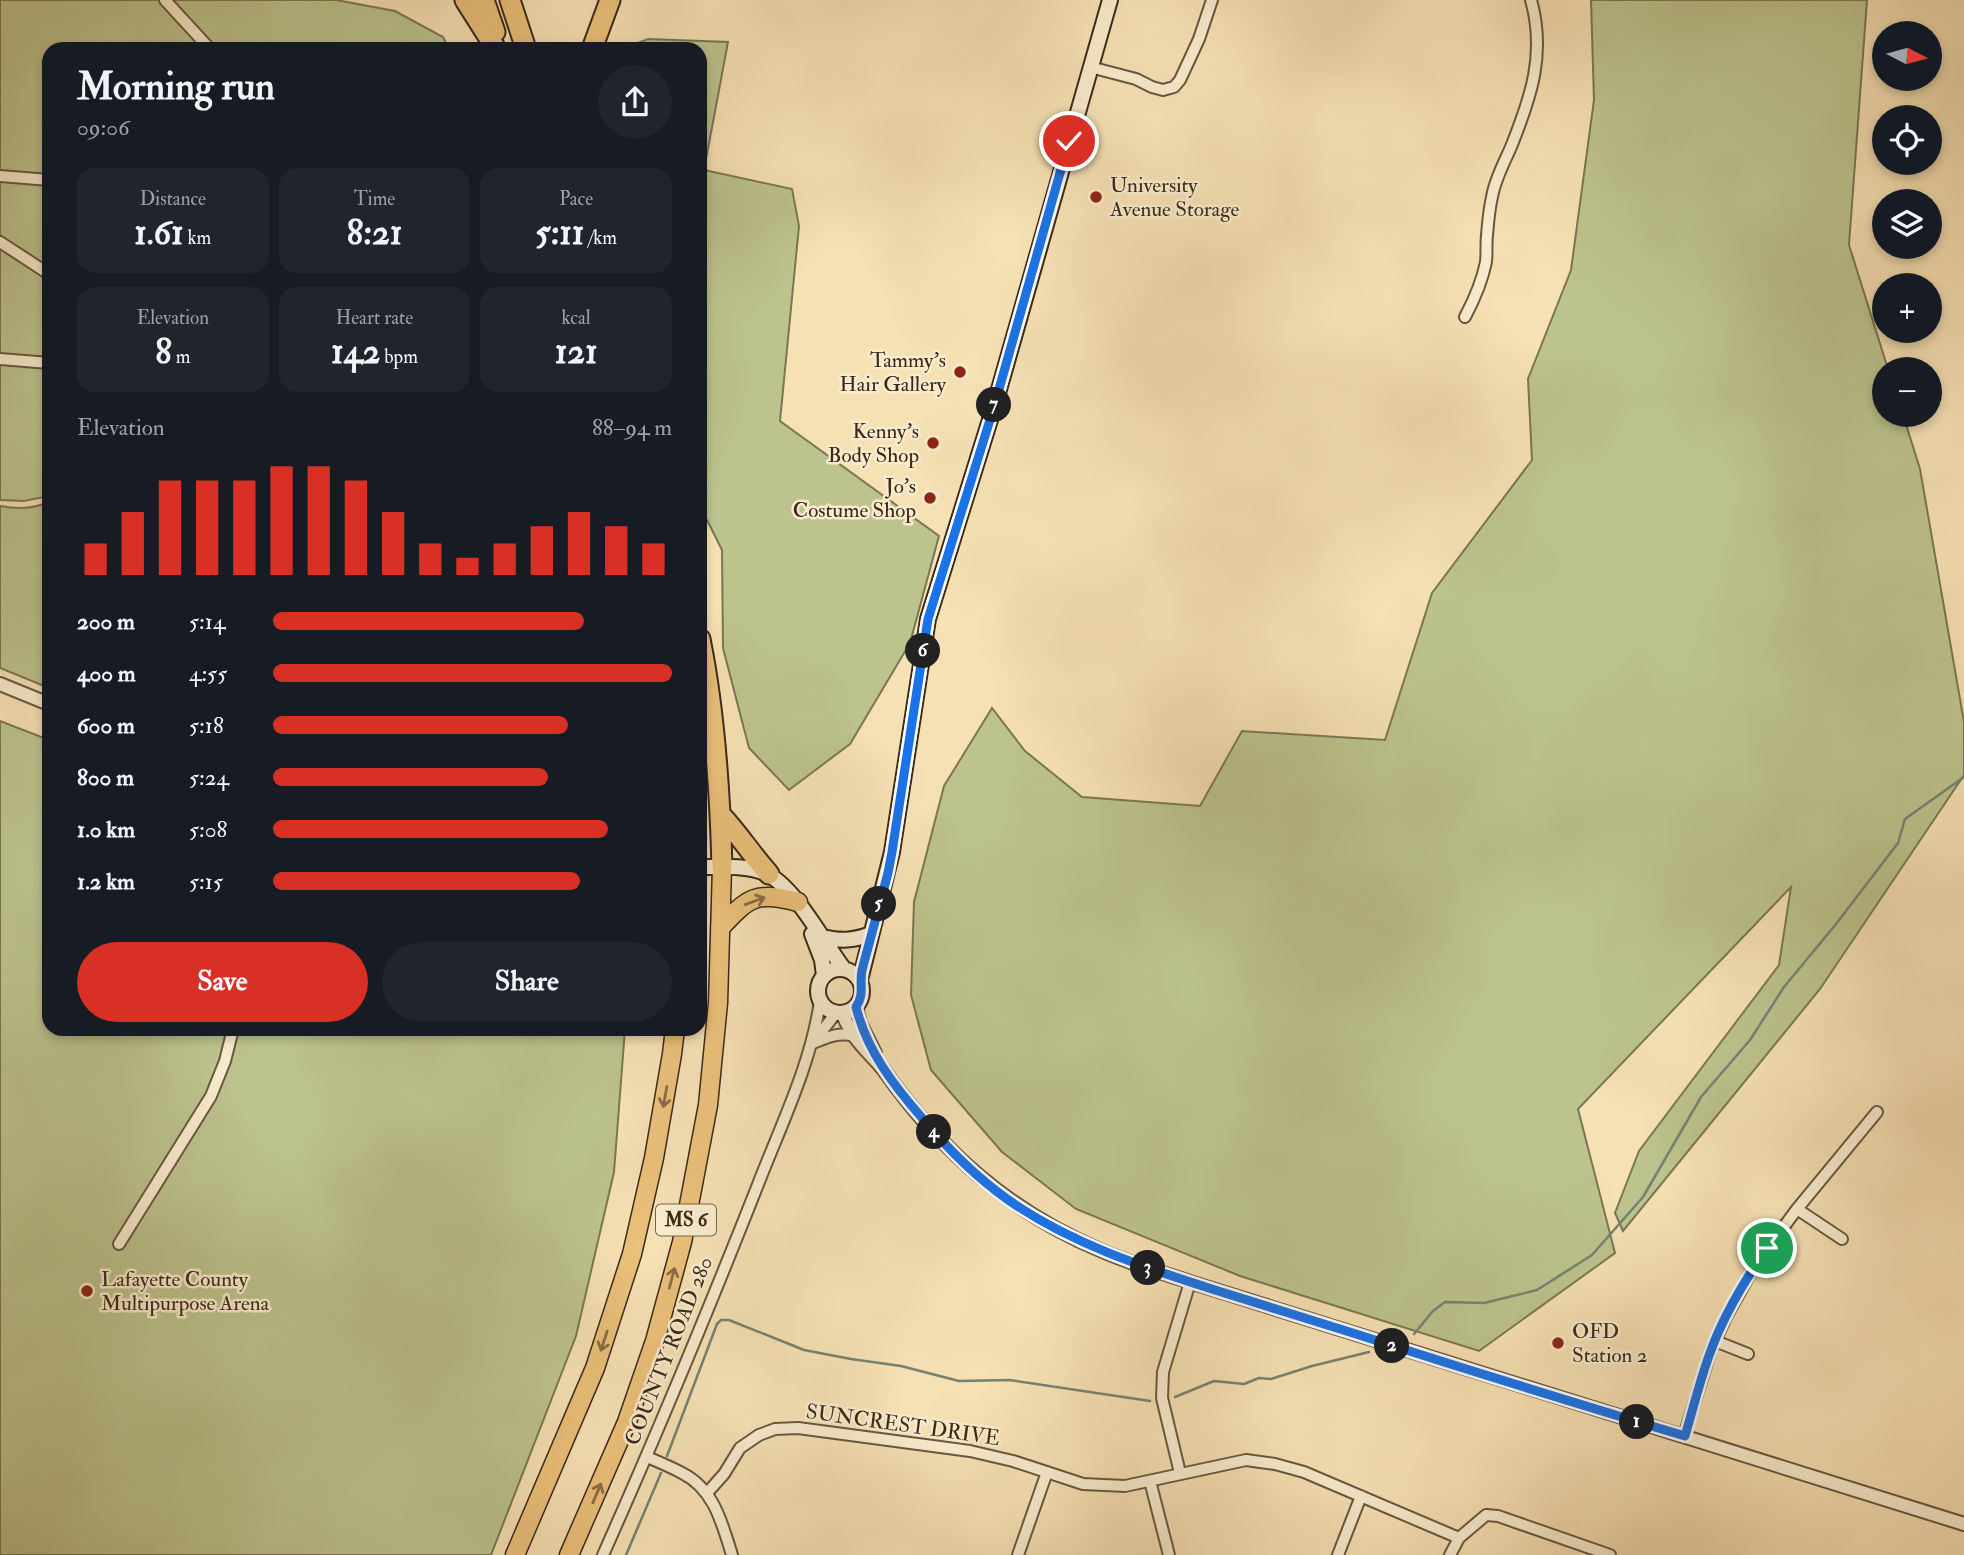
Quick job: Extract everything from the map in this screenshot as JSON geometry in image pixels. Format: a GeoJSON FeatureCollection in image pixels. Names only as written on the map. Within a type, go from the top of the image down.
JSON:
{"type":"FeatureCollection","features":[{"type":"Feature","properties":{"kind":"highway"},"geometry":{"type":"LineString","coordinates":[[465,0],[493,42]]}},
{"type":"Feature","properties":{"kind":"highway"},"geometry":{"type":"LineString","coordinates":[[484,0],[496,42]]}},
{"type":"Feature","properties":{"kind":"highway"},"geometry":{"type":"LineString","coordinates":[[510,0],[524,42]]}},
{"type":"Feature","properties":{"kind":"highway"},"geometry":{"type":"LineString","coordinates":[[595,42],[610,0]]}},
{"type":"Feature","properties":{"kind":"highway"},"geometry":{"type":"LineString","coordinates":[[707,690],[720,814],[722,867]]}},
{"type":"Feature","properties":{"kind":"highway"},"geometry":{"type":"LineString","coordinates":[[720,814],[769,874]]}},
{"type":"Feature","properties":{"kind":"highway","name":"MS 6"},"geometry":{"type":"LineString","coordinates":[[569,1555],[627,1422],[654,1341],[682,1242],[708,1105],[718,1003],[722,867]]}},
{"type":"Feature","properties":{"kind":"highway"},"geometry":{"type":"LineString","coordinates":[[720,928],[740,907],[751,900],[775,896],[798,902]]}},
{"type":"Feature","properties":{"kind":"highway","name":"MS 6"},"geometry":{"type":"LineString","coordinates":[[515,1555],[595,1368],[632,1254],[654,1158],[673,1036]]}},
{"type":"Feature","properties":{"kind":"main road"},"geometry":{"type":"LineString","coordinates":[[808,919],[822,960],[824,976],[818,988],[820,1001],[830,1011],[845,1011],[863,994],[860,980],[892,852],[928,619],[994,407],[1110,0]]}},
{"type":"Feature","properties":{"kind":"main road"},"geometry":{"type":"LineString","coordinates":[[707,867],[756,870],[769,874],[798,902],[846,970]]}},
{"type":"Feature","properties":{"kind":"main road"},"geometry":{"type":"LineString","coordinates":[[822,937],[854,940],[871,934]]}},
{"type":"Feature","properties":{"kind":"main road"},"geometry":{"type":"LineString","coordinates":[[846,970],[871,934]]}},
{"type":"Feature","properties":{"kind":"main road"},"geometry":{"type":"LineString","coordinates":[[824,976],[837,969],[846,970],[860,980]]}},
{"type":"Feature","properties":{"kind":"street"},"geometry":{"type":"LineString","coordinates":[[165,0],[204,42]]}},
{"type":"Feature","properties":{"kind":"street"},"geometry":{"type":"LineString","coordinates":[[1090,67],[1136,79],[1163,90],[1174,88],[1199,39],[1212,0]]}},
{"type":"Feature","properties":{"kind":"street"},"geometry":{"type":"LineString","coordinates":[[1465,317],[1477,293],[1486,261],[1494,190],[1535,80],[1537,22],[1531,0]]}},
{"type":"Feature","properties":{"kind":"street"},"geometry":{"type":"LineString","coordinates":[[0,176],[42,179]]}},
{"type":"Feature","properties":{"kind":"street"},"geometry":{"type":"LineString","coordinates":[[0,242],[42,269]]}},
{"type":"Feature","properties":{"kind":"street"},"geometry":{"type":"LineString","coordinates":[[0,359],[42,362]]}},
{"type":"Feature","properties":{"kind":"street"},"geometry":{"type":"LineString","coordinates":[[0,684],[42,701]]}},
{"type":"Feature","properties":{"kind":"street"},"geometry":{"type":"LineString","coordinates":[[813,1042],[820,1001]]}},
{"type":"Feature","properties":{"kind":"street"},"geometry":{"type":"LineString","coordinates":[[813,1042],[845,1011]]}},
{"type":"Feature","properties":{"kind":"street"},"geometry":{"type":"LineString","coordinates":[[845,1011],[854,1036],[881,1066]]}},
{"type":"Feature","properties":{"kind":"street"},"geometry":{"type":"LineString","coordinates":[[845,1011],[860,1023],[894,1086],[943,1143],[973,1172],[1009,1200],[1055,1228],[1100,1250],[1190,1282],[1964,1524]]}},
{"type":"Feature","properties":{"kind":"street"},"geometry":{"type":"LineString","coordinates":[[813,1042],[843,1033],[854,1036]]}},
{"type":"Feature","properties":{"kind":"street"},"geometry":{"type":"LineString","coordinates":[[119,1244],[211,1096],[231,1036]]}},
{"type":"Feature","properties":{"kind":"street","name":"COUNTY ROAD 280"},"geometry":{"type":"LineString","coordinates":[[603,1555],[647,1457],[813,1042]]}},
{"type":"Feature","properties":{"kind":"street"},"geometry":{"type":"LineString","coordinates":[[1685,1436],[1715,1341],[1754,1267],[1797,1209],[1877,1112]]}},
{"type":"Feature","properties":{"kind":"street"},"geometry":{"type":"LineString","coordinates":[[1797,1209],[1842,1239]]}},
{"type":"Feature","properties":{"kind":"street"},"geometry":{"type":"LineString","coordinates":[[1180,1473],[1162,1398],[1163,1372],[1190,1282]]}},
{"type":"Feature","properties":{"kind":"street"},"geometry":{"type":"LineString","coordinates":[[1715,1341],[1748,1354]]}},
{"type":"Feature","properties":{"kind":"street","name":"SUNCREST DRIVE"},"geometry":{"type":"LineString","coordinates":[[707,1493],[724,1474],[740,1448],[759,1435],[776,1428],[798,1428],[970,1451],[1013,1461],[1083,1484],[1125,1486],[1246,1460],[1275,1464],[1304,1472],[1459,1538]]}},
{"type":"Feature","properties":{"kind":"street"},"geometry":{"type":"LineString","coordinates":[[647,1457],[684,1473],[707,1493],[719,1516],[732,1555]]}},
{"type":"Feature","properties":{"kind":"street"},"geometry":{"type":"LineString","coordinates":[[1018,1555],[1047,1472]]}},
{"type":"Feature","properties":{"kind":"street"},"geometry":{"type":"LineString","coordinates":[[1150,1481],[1169,1555]]}},
{"type":"Feature","properties":{"kind":"street"},"geometry":{"type":"LineString","coordinates":[[1338,1555],[1361,1496]]}},
{"type":"Feature","properties":{"kind":"street"},"geometry":{"type":"LineString","coordinates":[[1450,1555],[1459,1538],[1486,1516],[1498,1516],[1610,1555]]}},
{"type":"Feature","properties":{"kind":"street"},"geometry":{"type":"LineString","coordinates":[[1575,1555],[1579,1543]]}},
{"type":"Feature","properties":{"kind":"green space"},"geometry":{"type":"Polygon","coordinates":[[[0,0],[336,0],[395,11],[443,37],[446,42],[42,42],[42,497],[24,501],[0,500],[0,0]]]}},
{"type":"Feature","properties":{"kind":"green space"},"geometry":{"type":"Polygon","coordinates":[[[1591,0],[1867,0],[1849,245],[1872,318],[1872,343],[1880,343],[1884,357],[1872,357],[1872,427],[1907,427],[1920,469],[1964,722],[1964,775],[1820,989],[1623,1231],[1615,1213],[1639,1151],[1779,965],[1791,887],[1578,1109],[1615,1253],[1479,1351],[1240,1276],[1076,1209],[1002,1152],[931,1070],[911,995],[914,902],[944,786],[992,708],[1025,751],[1082,797],[1200,806],[1242,731],[1385,740],[1432,593],[1532,460],[1528,379],[1571,270],[1594,100],[1591,0]]]}},
{"type":"Feature","properties":{"kind":"green space"},"geometry":{"type":"Polygon","coordinates":[[[648,39],[728,42],[707,154],[707,42],[640,42],[648,39]]]}},
{"type":"Feature","properties":{"kind":"green space"},"geometry":{"type":"Polygon","coordinates":[[[707,171],[792,189],[799,226],[780,421],[939,536],[910,643],[850,744],[789,790],[749,748],[723,648],[722,550],[707,520],[707,171]]]}},
{"type":"Feature","properties":{"kind":"green space"},"geometry":{"type":"Polygon","coordinates":[[[42,504],[42,685],[0,668],[0,506],[42,504]]]}},
{"type":"Feature","properties":{"kind":"green space"},"geometry":{"type":"Polygon","coordinates":[[[0,721],[42,737],[42,1036],[624,1036],[614,1172],[576,1336],[491,1555],[0,1555],[0,721]]]}},
{"type":"Feature","properties":{"kind":"waterway"},"geometry":{"type":"LineString","coordinates":[[1414,1334],[1433,1311],[1445,1302],[1484,1303],[1537,1290],[1592,1255],[1643,1197],[1701,1097],[1750,1040],[1784,987],[1898,843],[1905,819],[1964,777]]}},
{"type":"Feature","properties":{"kind":"waterway"},"geometry":{"type":"LineString","coordinates":[[667,1456],[717,1324],[721,1320],[729,1320],[804,1350],[901,1366],[959,1381],[1010,1380],[1150,1401]]}},
{"type":"Feature","properties":{"kind":"waterway"},"geometry":{"type":"LineString","coordinates":[[1175,1397],[1214,1381],[1244,1384],[1259,1378],[1271,1379],[1369,1352]]}},
{"type":"Feature","properties":{"kind":"waterway"},"geometry":{"type":"LineString","coordinates":[[626,1555],[661,1473]]}},
{"type":"Feature","properties":{"kind":"place","name":"University Avenue Storage"},"geometry":{"type":"Point","coordinates":[1096,197]}},
{"type":"Feature","properties":{"kind":"place","name":"Tammy's Hair Gallery"},"geometry":{"type":"Point","coordinates":[960,372]}},
{"type":"Feature","properties":{"kind":"place","name":"Kenny's Body Shop"},"geometry":{"type":"Point","coordinates":[933,443]}},
{"type":"Feature","properties":{"kind":"place","name":"Jo's Costume Shop"},"geometry":{"type":"Point","coordinates":[930,498]}},
{"type":"Feature","properties":{"kind":"place","name":"Lafayette County Multipurpose Arena"},"geometry":{"type":"Point","coordinates":[87,1291]}},
{"type":"Feature","properties":{"kind":"place","name":"OFD Station 2"},"geometry":{"type":"Point","coordinates":[1558,1343]}},
{"type":"Feature","properties":{"kind":"route"},"geometry":{"type":"LineString","coordinates":[[1069,141],[994,407],[957,530],[937,583],[928,619],[892,852],[862,970],[860,980],[863,994],[856,1007],[860,1023],[881,1066],[894,1086],[943,1143],[973,1172],[1009,1200],[1055,1228],[1100,1250],[1190,1282],[1685,1436],[1711,1350],[1726,1317],[1767,1248]]}}]}
